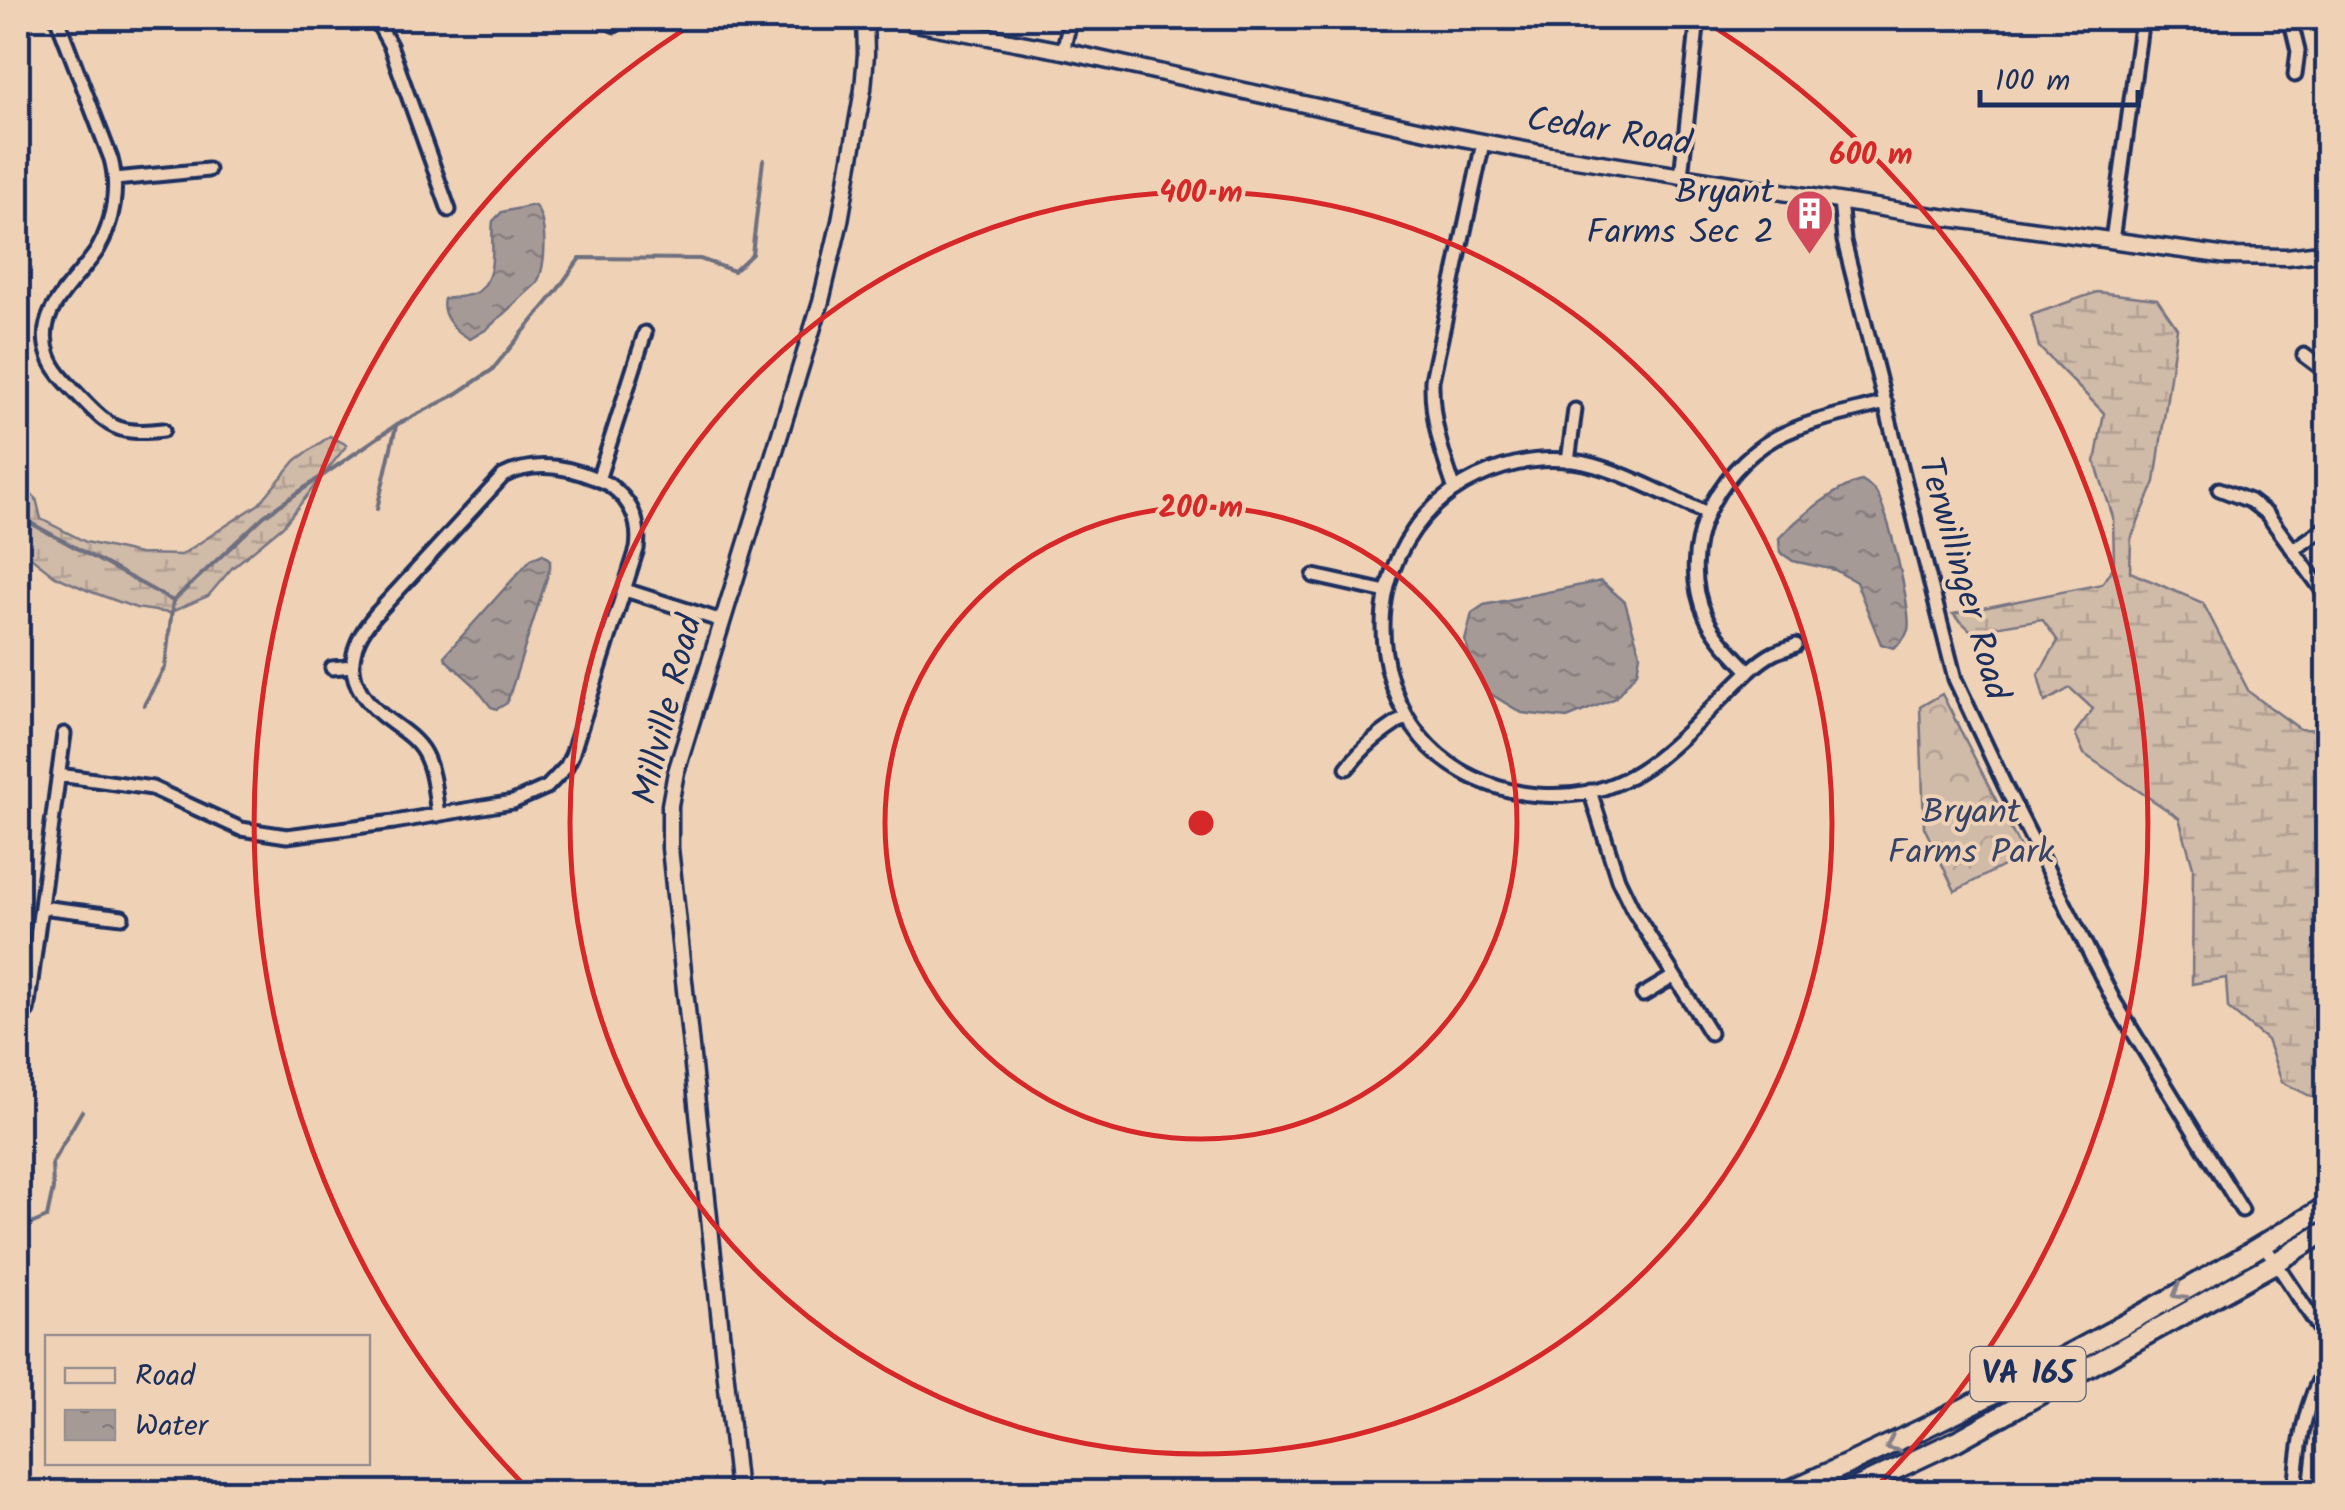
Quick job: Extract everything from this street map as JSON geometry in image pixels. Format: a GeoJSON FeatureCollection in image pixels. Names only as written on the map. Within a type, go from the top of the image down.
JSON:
{"type":"FeatureCollection","features":[{"type":"Feature","properties":{"kind":"main road","name":"VA 165"},"geometry":{"type":"LineString","coordinates":[[1786,1492],[1890,1446],[2154,1308],[2328,1205]]}},
{"type":"Feature","properties":{"kind":"main road","name":"VA 165"},"geometry":{"type":"LineString","coordinates":[[1847,1492],[1956,1440],[2328,1230]]}},
{"type":"Feature","properties":{"kind":"street"},"geometry":{"type":"LineString","coordinates":[[57,18],[111,159],[115,179],[107,229],[55,303],[47,319],[46,346],[52,363],[69,385],[112,427],[138,432],[163,430]]}},
{"type":"Feature","properties":{"kind":"street"},"geometry":{"type":"LineString","coordinates":[[376,18],[390,45],[449,210]]}},
{"type":"Feature","properties":{"kind":"street"},"geometry":{"type":"LineString","coordinates":[[602,18],[615,25]]}},
{"type":"Feature","properties":{"kind":"street","name":"Millville Road"},"geometry":{"type":"LineString","coordinates":[[738,1492],[669,816],[676,772],[829,270],[863,89],[865,18]]}},
{"type":"Feature","properties":{"kind":"street","name":"Cedar Road"},"geometry":{"type":"LineString","coordinates":[[889,18],[1063,51],[1483,143],[1682,176],[2112,241],[2242,256],[2287,257],[2328,252]]}},
{"type":"Feature","properties":{"kind":"street"},"geometry":{"type":"LineString","coordinates":[[1063,51],[1070,18]]}},
{"type":"Feature","properties":{"kind":"street"},"geometry":{"type":"LineString","coordinates":[[1682,176],[1698,18]]}},
{"type":"Feature","properties":{"kind":"street"},"geometry":{"type":"LineString","coordinates":[[2112,241],[2142,18]]}},
{"type":"Feature","properties":{"kind":"street"},"geometry":{"type":"LineString","coordinates":[[2290,18],[2298,52],[2295,75]]}},
{"type":"Feature","properties":{"kind":"street"},"geometry":{"type":"LineString","coordinates":[[1455,490],[1432,414],[1432,380],[1483,143]]}},
{"type":"Feature","properties":{"kind":"street"},"geometry":{"type":"LineString","coordinates":[[115,179],[208,170]]}},
{"type":"Feature","properties":{"kind":"street","name":"Terwillinger Road"},"geometry":{"type":"LineString","coordinates":[[1840,200],[1844,240],[1955,679],[2114,1001],[2242,1210]]}},
{"type":"Feature","properties":{"kind":"street"},"geometry":{"type":"LineString","coordinates":[[598,480],[645,333]]}},
{"type":"Feature","properties":{"kind":"street"},"geometry":{"type":"LineString","coordinates":[[2304,356],[2328,374]]}},
{"type":"Feature","properties":{"kind":"street"},"geometry":{"type":"LineString","coordinates":[[1749,671],[1722,643],[1700,604],[1695,555],[1698,538],[1719,490],[1768,443],[1801,426],[1886,403]]}},
{"type":"Feature","properties":{"kind":"street"},"geometry":{"type":"LineString","coordinates":[[1568,461],[1575,410]]}},
{"type":"Feature","properties":{"kind":"street"},"geometry":{"type":"LineString","coordinates":[[1707,514],[1622,476],[1568,461],[1508,465],[1455,490],[1424,516],[1405,544],[1386,592],[1382,640],[1390,678],[1406,717],[1438,753],[1490,786],[1528,795],[1590,792],[1648,765],[1749,671],[1772,654],[1796,645]]}},
{"type":"Feature","properties":{"kind":"street"},"geometry":{"type":"LineString","coordinates":[[59,776],[152,788],[226,824],[287,836],[438,814],[524,799],[547,787],[566,767],[579,738],[637,549],[633,510],[608,484],[545,465],[531,465],[503,476],[367,625],[356,646],[352,666],[357,686],[372,706],[424,754],[438,814]]}},
{"type":"Feature","properties":{"kind":"street"},"geometry":{"type":"LineString","coordinates":[[2219,489],[2262,509],[2328,598]]}},
{"type":"Feature","properties":{"kind":"street"},"geometry":{"type":"LineString","coordinates":[[2294,550],[2328,526]]}},
{"type":"Feature","properties":{"kind":"street"},"geometry":{"type":"LineString","coordinates":[[1314,576],[1386,592]]}},
{"type":"Feature","properties":{"kind":"street"},"geometry":{"type":"LineString","coordinates":[[624,590],[722,621]]}},
{"type":"Feature","properties":{"kind":"street"},"geometry":{"type":"LineString","coordinates":[[332,668],[352,666]]}},
{"type":"Feature","properties":{"kind":"street"},"geometry":{"type":"LineString","coordinates":[[1347,768],[1376,736],[1406,717]]}},
{"type":"Feature","properties":{"kind":"street"},"geometry":{"type":"LineString","coordinates":[[27,1011],[64,734]]}},
{"type":"Feature","properties":{"kind":"street"},"geometry":{"type":"LineString","coordinates":[[1590,792],[1618,880],[1673,978],[1710,1033]]}},
{"type":"Feature","properties":{"kind":"street"},"geometry":{"type":"LineString","coordinates":[[41,907],[122,917]]}},
{"type":"Feature","properties":{"kind":"street"},"geometry":{"type":"LineString","coordinates":[[1643,995],[1673,978]]}},
{"type":"Feature","properties":{"kind":"street"},"geometry":{"type":"LineString","coordinates":[[2264,1244],[2328,1341]]}},
{"type":"Feature","properties":{"kind":"street"},"geometry":{"type":"LineString","coordinates":[[2296,1492],[2306,1410],[2328,1364]]}},
{"type":"Feature","properties":{"kind":"green space"},"geometry":{"type":"Polygon","coordinates":[[[2097,292],[2157,299],[2177,328],[2155,482],[2131,539],[2130,572],[2203,603],[2249,692],[2300,729],[2327,730],[2328,1093],[2314,1098],[2282,1082],[2267,1040],[2228,1008],[2226,978],[2192,984],[2193,867],[2179,818],[2084,754],[2075,733],[2093,709],[2070,688],[2045,702],[2038,675],[2058,641],[2042,619],[1971,631],[1953,614],[2102,584],[2114,565],[2113,517],[2095,462],[2104,413],[2039,347],[2031,315],[2097,292]]]}},
{"type":"Feature","properties":{"kind":"green space"},"geometry":{"type":"Polygon","coordinates":[[[330,436],[347,445],[283,526],[232,568],[208,596],[169,613],[136,608],[89,591],[55,576],[18,547],[18,486],[36,498],[41,519],[86,542],[139,554],[181,555],[259,504],[296,460],[330,436]]]}},
{"type":"Feature","properties":{"kind":"green space","name":"Bryant Farms Park"},"geometry":{"type":"Polygon","coordinates":[[[1942,694],[2024,855],[1955,891],[1924,827],[1920,707],[1942,694]]]}},
{"type":"Feature","properties":{"kind":"water"},"geometry":{"type":"Polygon","coordinates":[[[534,205],[544,232],[540,277],[487,329],[470,339],[450,322],[444,311],[444,299],[474,294],[484,286],[491,269],[493,221],[502,212],[534,205]]]}},
{"type":"Feature","properties":{"kind":"water"},"geometry":{"type":"Polygon","coordinates":[[[1862,481],[1880,500],[1903,583],[1908,630],[1893,648],[1881,644],[1856,582],[1835,570],[1793,561],[1780,552],[1779,538],[1796,522],[1829,496],[1862,481]]]}},
{"type":"Feature","properties":{"kind":"water"},"geometry":{"type":"Polygon","coordinates":[[[543,554],[550,560],[550,568],[507,703],[497,709],[445,655],[531,559],[543,554]]]}},
{"type":"Feature","properties":{"kind":"water"},"geometry":{"type":"Polygon","coordinates":[[[1601,581],[1625,602],[1640,654],[1637,672],[1614,699],[1567,718],[1522,713],[1489,693],[1475,671],[1465,641],[1472,613],[1484,605],[1601,581]]]}},
{"type":"Feature","properties":{"kind":"waterway"},"geometry":{"type":"LineString","coordinates":[[144,705],[165,667],[173,601],[264,516],[396,425],[455,395],[492,370],[580,258],[700,259],[734,271],[752,254],[763,160]]}},
{"type":"Feature","properties":{"kind":"waterway"},"geometry":{"type":"LineString","coordinates":[[377,509],[396,426]]}},
{"type":"Feature","properties":{"kind":"waterway"},"geometry":{"type":"LineString","coordinates":[[18,516],[173,601]]}},
{"type":"Feature","properties":{"kind":"waterway"},"geometry":{"type":"LineString","coordinates":[[18,1224],[31,1224],[47,1217],[53,1189],[52,1163],[82,1111]]}},
{"type":"Feature","properties":{"kind":"place","name":"Bryant Farms Sec 2"},"geometry":{"type":"Point","coordinates":[1809,256]}}]}
